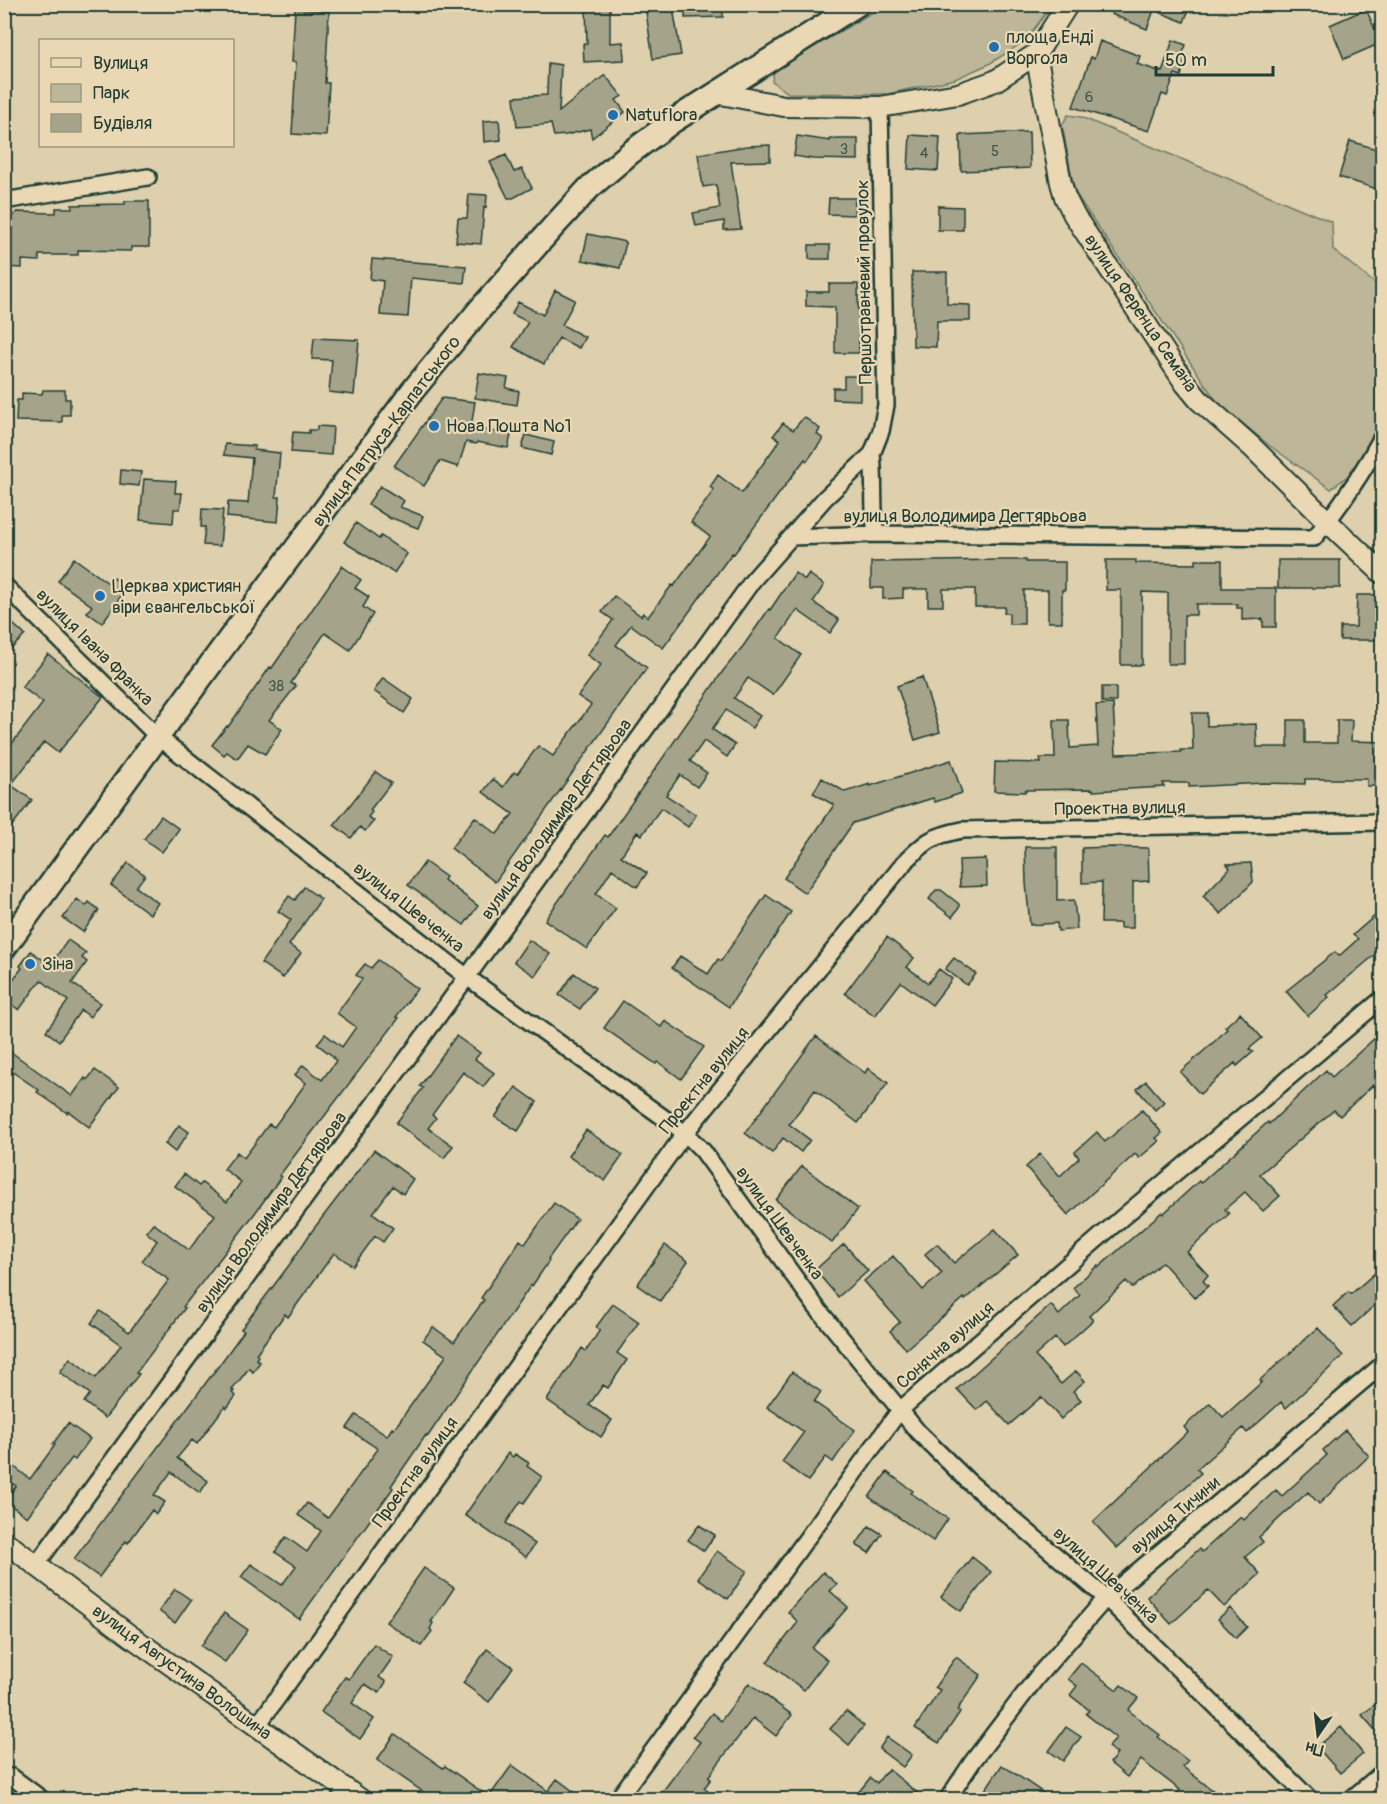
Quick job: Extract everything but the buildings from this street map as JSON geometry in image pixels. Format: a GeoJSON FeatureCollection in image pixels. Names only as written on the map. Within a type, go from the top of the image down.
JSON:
{"type":"FeatureCollection","features":[{"type":"Feature","properties":{"kind":"main road","name":"вулиця Патруса-Карпатського"},"geometry":{"type":"LineString","coordinates":[[4,948],[413,390],[481,308],[589,189],[630,153],[673,121],[858,4]]}},
{"type":"Feature","properties":{"kind":"street"},"geometry":{"type":"LineString","coordinates":[[716,93],[784,106],[880,107],[958,94],[994,81],[1036,54],[1068,4]]}},
{"type":"Feature","properties":{"kind":"street","name":"вулиця Ференца Семана"},"geometry":{"type":"LineString","coordinates":[[1036,54],[1060,183],[1074,215],[1185,382],[1212,413],[1252,447],[1383,573]]}},
{"type":"Feature","properties":{"kind":"street","name":"Першотравневий провулок"},"geometry":{"type":"LineString","coordinates":[[791,537],[825,498],[872,454],[881,431],[886,405],[880,107]]}},
{"type":"Feature","properties":{"kind":"street"},"geometry":{"type":"LineString","coordinates":[[4,201],[148,177]]}},
{"type":"Feature","properties":{"kind":"street"},"geometry":{"type":"LineString","coordinates":[[1328,522],[1383,437]]}},
{"type":"Feature","properties":{"kind":"street","name":"Першотравневий провулок"},"geometry":{"type":"LineString","coordinates":[[872,454],[873,516],[876,534]]}},
{"type":"Feature","properties":{"kind":"street","name":"вулиця Володимира Дегтярьова"},"geometry":{"type":"LineString","coordinates":[[36,1565],[467,977],[753,580],[791,537],[876,534],[1314,538],[1328,522]]}},
{"type":"Feature","properties":{"kind":"street","name":"вулиця Івана Франка"},"geometry":{"type":"LineString","coordinates":[[4,585],[158,737]]}},
{"type":"Feature","properties":{"kind":"street","name":"вулиця Шевченка"},"geometry":{"type":"LineString","coordinates":[[158,737],[467,977],[685,1133],[703,1151],[817,1308],[918,1432],[969,1482],[1106,1598],[1311,1800]]}},
{"type":"Feature","properties":{"kind":"street","name":"Проектна вулиця"},"geometry":{"type":"LineString","coordinates":[[257,1726],[685,1133],[905,862],[923,843],[940,834],[962,830],[1383,822]]}},
{"type":"Feature","properties":{"kind":"street","name":"Сонячна вулиця"},"geometry":{"type":"LineString","coordinates":[[617,1800],[900,1410],[1124,1216],[1383,999]]}},
{"type":"Feature","properties":{"kind":"street","name":"вулиця Тичини"},"geometry":{"type":"LineString","coordinates":[[947,1800],[973,1761],[1037,1677],[1106,1598],[1383,1365]]}},
{"type":"Feature","properties":{"kind":"street","name":"вулиця Августина Волошина"},"geometry":{"type":"LineString","coordinates":[[4,1541],[129,1635],[361,1800]]}},
{"type":"Feature","properties":{"kind":"street"},"geometry":{"type":"LineString","coordinates":[[1350,1800],[1383,1773]]}},
{"type":"Feature","properties":{"kind":"street"},"geometry":{"type":"LineString","coordinates":[[8,1777],[43,1800]]}},
{"type":"Feature","properties":{"kind":"green space"},"geometry":{"type":"Polygon","coordinates":[[[886,4],[1052,5],[1028,37],[1016,47],[989,64],[955,79],[887,94],[788,93],[772,81],[774,71],[886,4]]]}},
{"type":"Feature","properties":{"kind":"green space"},"geometry":{"type":"Polygon","coordinates":[[[1068,115],[1081,117],[1332,222],[1333,250],[1382,289],[1382,420],[1355,470],[1331,489],[1270,446],[1217,402],[1075,193],[1062,125],[1068,115]]]}},
{"type":"Feature","properties":{"kind":"place","name":"площа Енді Воргола"},"geometry":{"type":"Point","coordinates":[994,47]}},
{"type":"Feature","properties":{"kind":"place","name":"Natuflora"},"geometry":{"type":"Point","coordinates":[613,115]}},
{"type":"Feature","properties":{"kind":"place","name":"Нова Пошта №1"},"geometry":{"type":"Point","coordinates":[434,426]}},
{"type":"Feature","properties":{"kind":"place","name":"Церква християн віри євангельської"},"geometry":{"type":"Point","coordinates":[100,596]}},
{"type":"Feature","properties":{"kind":"place","name":"Зіна"},"geometry":{"type":"Point","coordinates":[30,964]}}]}
